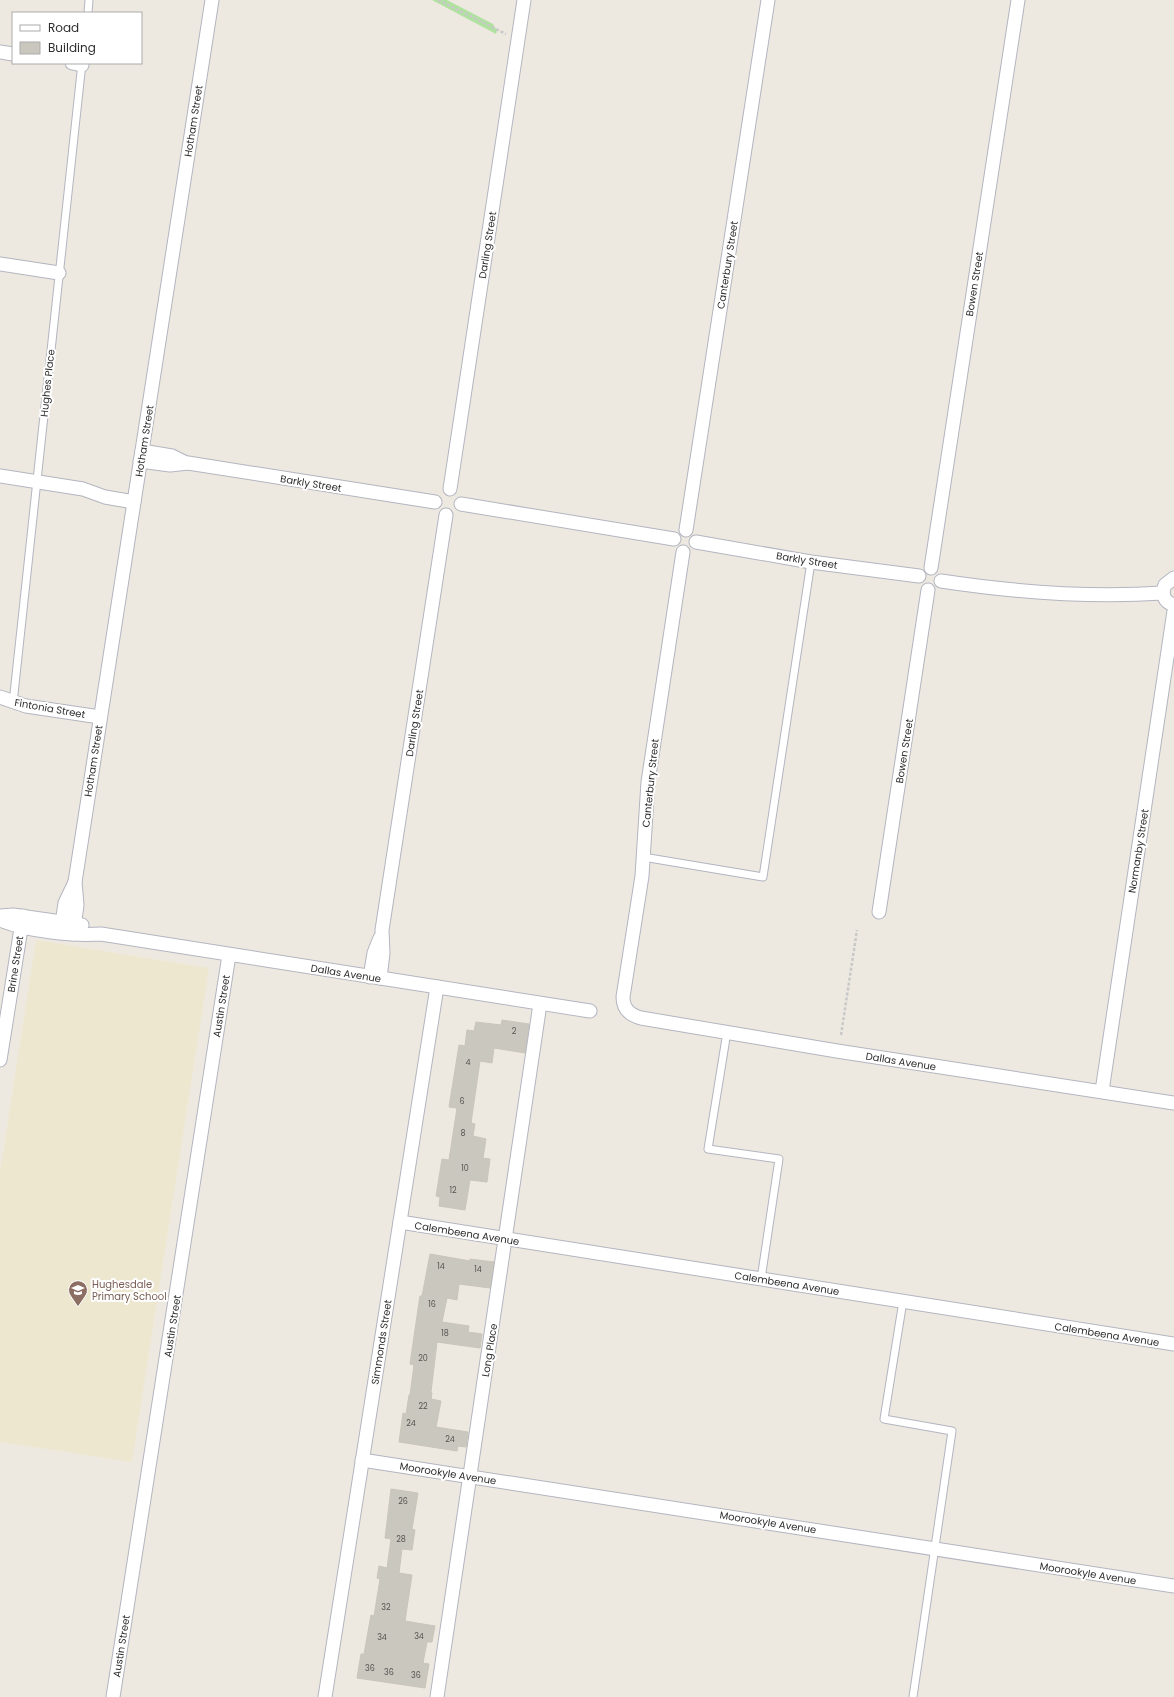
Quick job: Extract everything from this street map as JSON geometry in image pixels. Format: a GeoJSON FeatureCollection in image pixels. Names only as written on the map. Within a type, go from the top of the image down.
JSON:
{"type":"FeatureCollection","features":[{"type":"Feature","properties":{"kind":"street","name":"Hotham Street"},"geometry":{"type":"LineString","coordinates":[[67,928],[77,905],[75,882],[212,0]]}},
{"type":"Feature","properties":{"kind":"street","name":"Darling Street"},"geometry":{"type":"LineString","coordinates":[[450,490],[524,0]]}},
{"type":"Feature","properties":{"kind":"street","name":"Canterbury Street"},"geometry":{"type":"LineString","coordinates":[[686,530],[768,0]]}},
{"type":"Feature","properties":{"kind":"street","name":"Bowen Street"},"geometry":{"type":"LineString","coordinates":[[931,568],[1018,0]]}},
{"type":"Feature","properties":{"kind":"street"},"geometry":{"type":"LineString","coordinates":[[0,52],[12,54]]}},
{"type":"Feature","properties":{"kind":"street"},"geometry":{"type":"LineString","coordinates":[[0,264],[59,273]]}},
{"type":"Feature","properties":{"kind":"street","name":"Barkly Street"},"geometry":{"type":"LineString","coordinates":[[141,456],[172,456],[188,463],[435,502]]}},
{"type":"Feature","properties":{"kind":"street"},"geometry":{"type":"LineString","coordinates":[[0,476],[83,490],[107,488],[135,498]]}},
{"type":"Feature","properties":{"kind":"street"},"geometry":{"type":"LineString","coordinates":[[446,490],[458,493],[461,500],[458,512],[450,516],[437,509],[435,502],[438,494],[446,490]]}},
{"type":"Feature","properties":{"kind":"street"},"geometry":{"type":"LineString","coordinates":[[461,504],[674,539]]}},
{"type":"Feature","properties":{"kind":"street","name":"Darling Street"},"geometry":{"type":"LineString","coordinates":[[375,977],[374,952],[382,930],[446,515]]}},
{"type":"Feature","properties":{"kind":"street"},"geometry":{"type":"LineString","coordinates":[[686,530],[693,533],[696,542],[690,551],[683,552],[675,546],[674,539],[680,531],[686,530]]}},
{"type":"Feature","properties":{"kind":"street","name":"Barkly Street"},"geometry":{"type":"LineString","coordinates":[[696,542],[811,562],[919,576]]}},
{"type":"Feature","properties":{"kind":"street","name":"Canterbury Street"},"geometry":{"type":"LineString","coordinates":[[630,1013],[624,1006],[623,997],[642,876],[642,857],[648,782],[683,552]]}},
{"type":"Feature","properties":{"kind":"street"},"geometry":{"type":"LineString","coordinates":[[931,568],[939,574],[941,580],[935,589],[928,590],[920,584],[919,576],[922,571],[931,568]]}},
{"type":"Feature","properties":{"kind":"street"},"geometry":{"type":"LineString","coordinates":[[1174,578],[1164,585],[1163,593],[1167,601],[1174,605]]}},
{"type":"Feature","properties":{"kind":"street"},"geometry":{"type":"LineString","coordinates":[[941,580],[996,589],[1055,594],[1114,595],[1163,593]]}},
{"type":"Feature","properties":{"kind":"street","name":"Bowen Street"},"geometry":{"type":"LineString","coordinates":[[879,912],[928,590]]}},
{"type":"Feature","properties":{"kind":"street","name":"Normanby Street"},"geometry":{"type":"LineString","coordinates":[[1102,1091],[1174,611]]}},
{"type":"Feature","properties":{"kind":"street","name":"Fintonia Street"},"geometry":{"type":"LineString","coordinates":[[0,697],[13,702],[100,717]]}},
{"type":"Feature","properties":{"kind":"street","name":"Dallas Avenue"},"geometry":{"type":"LineString","coordinates":[[0,916],[14,915],[22,921],[590,1011]]}},
{"type":"Feature","properties":{"kind":"street","name":"Dallas Avenue"},"geometry":{"type":"LineString","coordinates":[[0,920],[12,925],[22,921]]}},
{"type":"Feature","properties":{"kind":"street","name":"Brine Street"},"geometry":{"type":"LineString","coordinates":[[0,1060],[22,921]]}},
{"type":"Feature","properties":{"kind":"street","name":"Austin Street"},"geometry":{"type":"LineString","coordinates":[[113,1697],[229,955]]}},
{"type":"Feature","properties":{"kind":"street","name":"Simmonds Street"},"geometry":{"type":"LineString","coordinates":[[329,1696],[362,1460],[437,987]]}},
{"type":"Feature","properties":{"kind":"street","name":"Long Place"},"geometry":{"type":"LineString","coordinates":[[437,1697],[540,1004]]}},
{"type":"Feature","properties":{"kind":"street","name":"Dallas Avenue"},"geometry":{"type":"LineString","coordinates":[[630,1013],[641,1018],[837,1051],[1174,1103]]}},
{"type":"Feature","properties":{"kind":"street","name":"Calembeena Avenue"},"geometry":{"type":"LineString","coordinates":[[400,1222],[1174,1344]]}},
{"type":"Feature","properties":{"kind":"street","name":"Moorookyle Avenue"},"geometry":{"type":"LineString","coordinates":[[362,1460],[1174,1586]]}},
{"type":"Feature","properties":{"kind":"lane"},"geometry":{"type":"LineString","coordinates":[[88,12],[89,0]]}},
{"type":"Feature","properties":{"kind":"lane","name":"Hughes Place"},"geometry":{"type":"LineString","coordinates":[[13,702],[59,273],[79,64]]}},
{"type":"Feature","properties":{"kind":"lane"},"geometry":{"type":"LineString","coordinates":[[642,857],[763,877],[811,562]]}},
{"type":"Feature","properties":{"kind":"lane"},"geometry":{"type":"LineString","coordinates":[[727,1032],[708,1148],[780,1159],[761,1279]]}},
{"type":"Feature","properties":{"kind":"lane"},"geometry":{"type":"LineString","coordinates":[[903,1301],[884,1420],[952,1431],[913,1697]]}},
{"type":"Feature","properties":{"kind":"path"},"geometry":{"type":"LineString","coordinates":[[438,0],[518,40]]}},
{"type":"Feature","properties":{"kind":"path"},"geometry":{"type":"LineString","coordinates":[[841,1035],[857,930]]}},
{"type":"Feature","properties":{"kind":"shaded area","name":"Hughesdale Primary School"},"geometry":{"type":"Polygon","coordinates":[[[36,940],[209,968],[132,1462],[0,1442],[0,1172],[36,940]]]}},
{"type":"Feature","properties":{"kind":"green space"},"geometry":{"type":"Polygon","coordinates":[[[432,0],[447,0],[493,24],[497,31],[496,34],[432,0]]]}},
{"type":"Feature","properties":{"kind":"building"},"geometry":{"type":"Polygon","coordinates":[[[502,1020],[529,1024],[525,1053],[494,1048],[492,1063],[480,1061],[471,1123],[475,1124],[473,1136],[486,1139],[483,1158],[490,1159],[487,1182],[470,1180],[465,1210],[439,1206],[440,1197],[436,1196],[442,1159],[449,1160],[457,1108],[449,1107],[459,1045],[465,1046],[467,1030],[474,1031],[476,1022],[501,1025],[502,1020]]]}},
{"type":"Feature","properties":{"kind":"building"},"geometry":{"type":"Polygon","coordinates":[[[430,1254],[470,1261],[470,1259],[494,1262],[490,1288],[459,1284],[457,1300],[447,1298],[442,1322],[469,1326],[468,1332],[482,1334],[480,1348],[437,1342],[431,1392],[431,1399],[441,1401],[436,1427],[468,1432],[466,1447],[458,1446],[457,1451],[399,1442],[403,1413],[406,1414],[410,1395],[414,1365],[410,1364],[420,1296],[422,1296],[430,1254]]]}},
{"type":"Feature","properties":{"kind":"building"},"geometry":{"type":"Polygon","coordinates":[[[391,1489],[418,1493],[412,1529],[415,1530],[412,1550],[402,1549],[399,1573],[412,1575],[405,1621],[435,1626],[432,1642],[427,1642],[423,1663],[429,1664],[425,1688],[357,1678],[361,1654],[364,1654],[371,1615],[374,1616],[380,1579],[377,1578],[379,1566],[387,1568],[391,1539],[385,1538],[391,1489]]]}},
{"type":"Feature","properties":{"kind":"place","name":"Hughesdale Primary School"},"geometry":{"type":"Point","coordinates":[78,1307]}}]}
